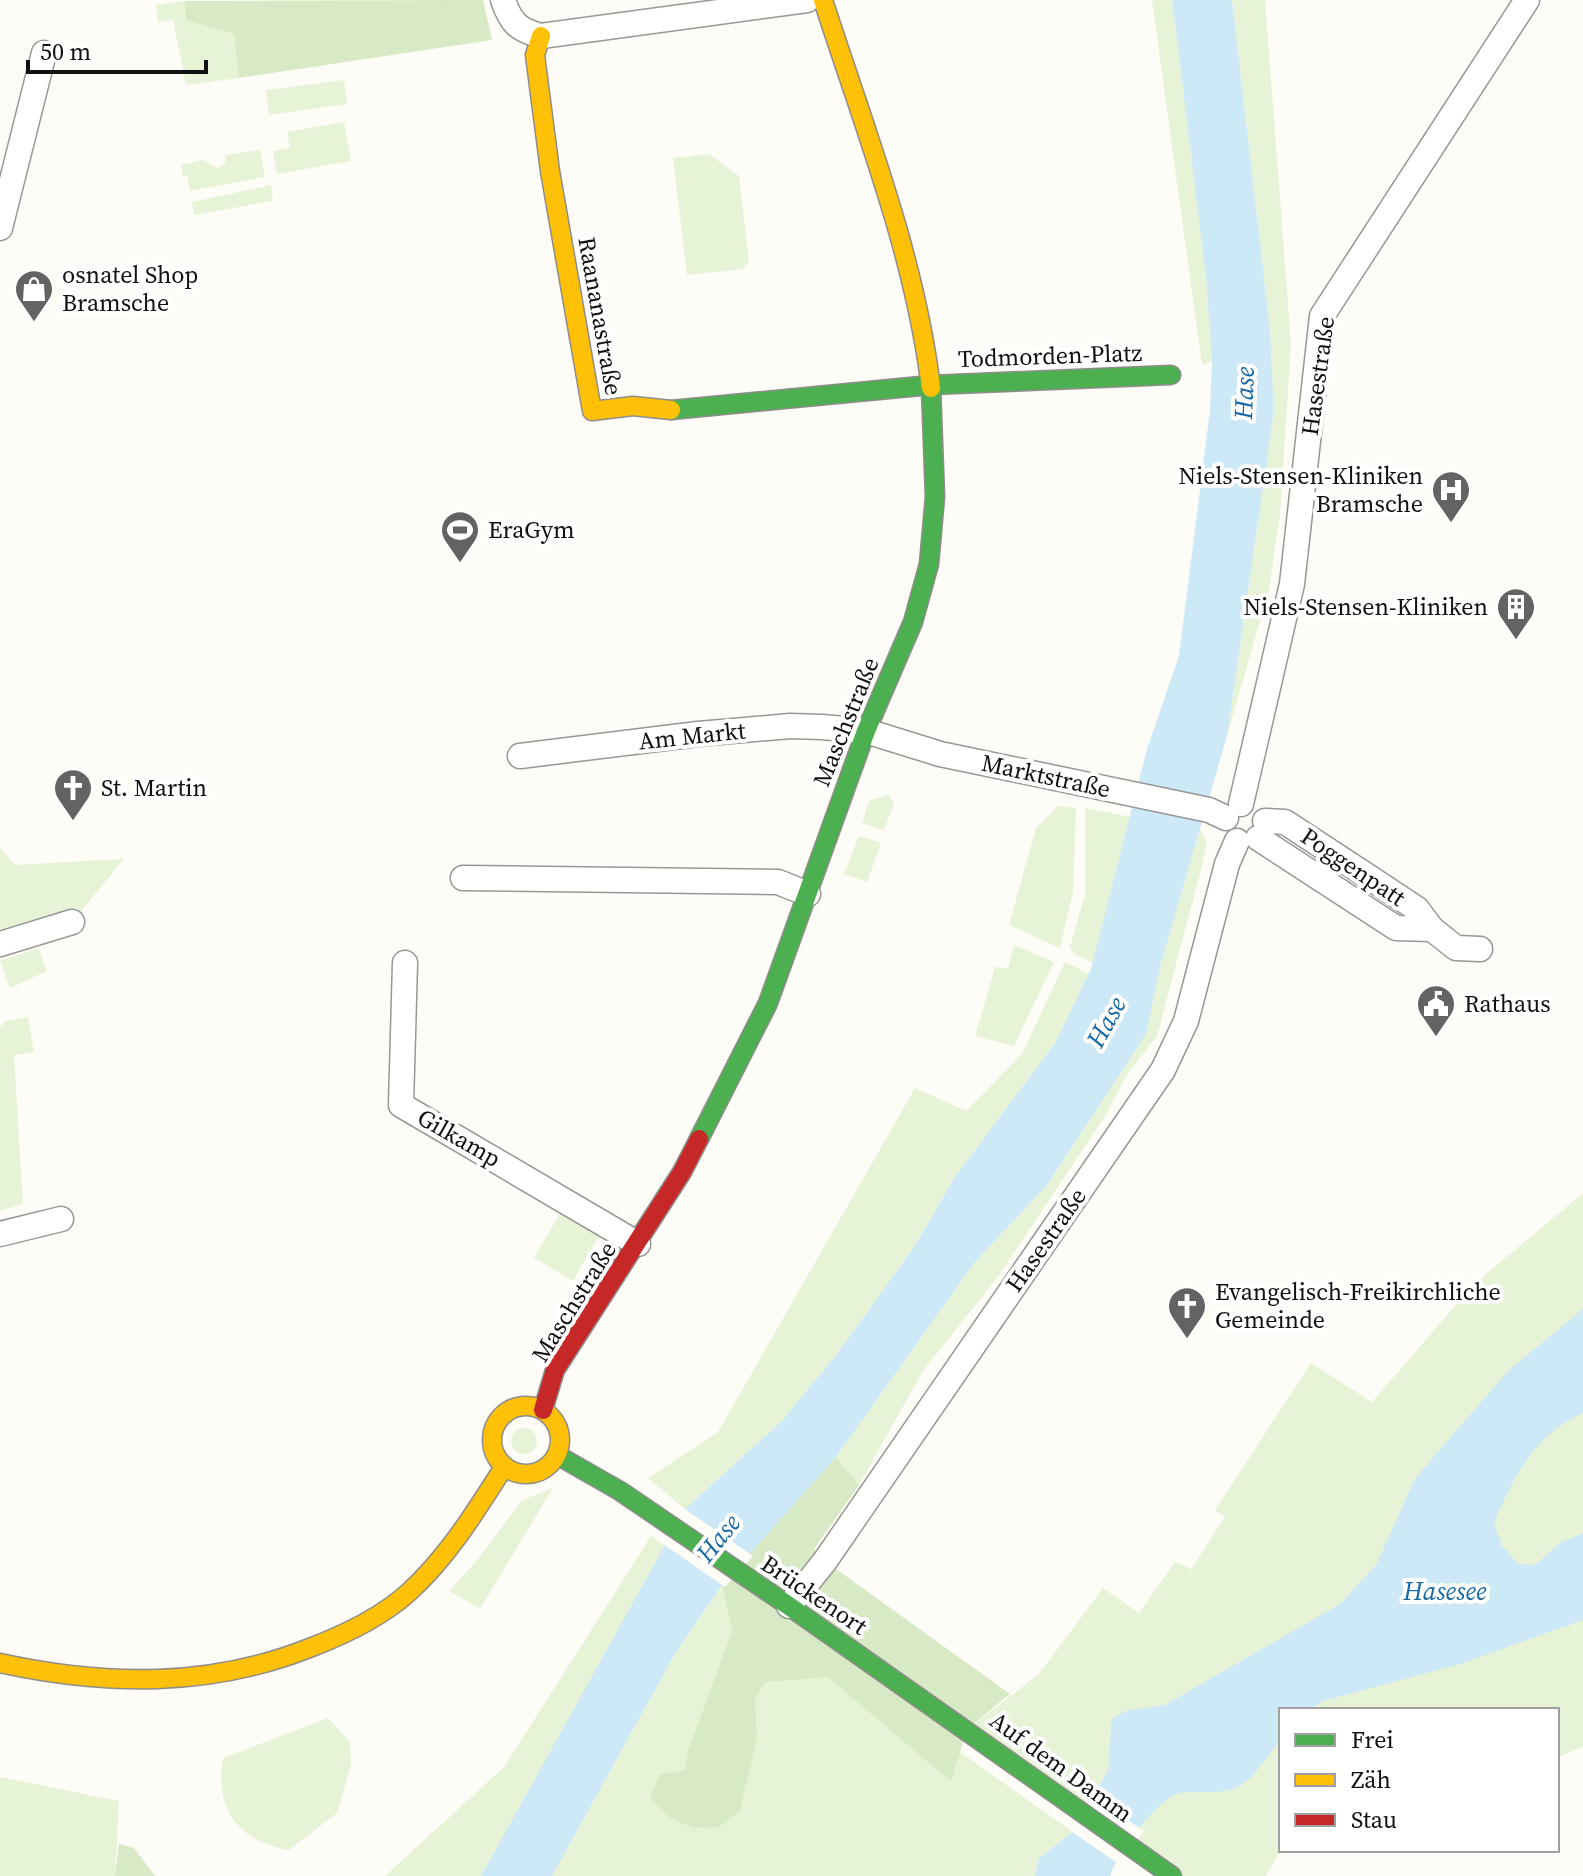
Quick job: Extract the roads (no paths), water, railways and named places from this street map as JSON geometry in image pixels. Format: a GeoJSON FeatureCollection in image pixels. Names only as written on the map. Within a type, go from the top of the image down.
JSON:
{"type":"FeatureCollection","features":[{"type":"Feature","properties":{"kind":"main road","name":"Maschstraße"},"geometry":{"type":"LineString","coordinates":[[543,1410],[555,1370],[682,1172],[768,1003],[866,731],[913,622],[929,564],[935,497],[931,385],[917,304],[899,237],[823,0]]}},
{"type":"Feature","properties":{"kind":"main road","name":"Raananastraße"},"geometry":{"type":"LineString","coordinates":[[541,36],[535,55],[546,143],[592,411],[633,406],[678,411],[705,409],[931,385]]}},
{"type":"Feature","properties":{"kind":"main road","name":"Todmorden-Platz"},"geometry":{"type":"LineString","coordinates":[[931,385],[1171,375]]}},
{"type":"Feature","properties":{"kind":"main road"},"geometry":{"type":"LineString","coordinates":[[522,1406],[543,1410],[557,1425],[560,1445],[557,1455],[543,1470],[533,1474],[504,1467],[492,1447],[495,1424],[511,1409],[522,1406]]}},
{"type":"Feature","properties":{"kind":"main road","name":"Brückenort"},"geometry":{"type":"LineString","coordinates":[[557,1455],[650,1511],[921,1698]]}},
{"type":"Feature","properties":{"kind":"main road"},"geometry":{"type":"LineString","coordinates":[[0,1663],[93,1680],[167,1682],[245,1671],[300,1653],[367,1621],[406,1594],[444,1556],[504,1467]]}},
{"type":"Feature","properties":{"kind":"main road","name":"Auf dem Damm"},"geometry":{"type":"LineString","coordinates":[[921,1698],[1172,1876]]}},
{"type":"Feature","properties":{"kind":"street"},"geometry":{"type":"LineString","coordinates":[[503,0],[509,18],[520,31],[541,36],[807,0]]}},
{"type":"Feature","properties":{"kind":"street","name":"Hasestraße"},"geometry":{"type":"LineString","coordinates":[[1225,811],[1292,584],[1322,316],[1527,0]]}},
{"type":"Feature","properties":{"kind":"street"},"geometry":{"type":"LineString","coordinates":[[0,228],[44,53]]}},
{"type":"Feature","properties":{"kind":"street","name":"Am Markt"},"geometry":{"type":"LineString","coordinates":[[520,756],[790,726],[866,731]]}},
{"type":"Feature","properties":{"kind":"street","name":"Marktstraße"},"geometry":{"type":"LineString","coordinates":[[866,731],[940,754],[1225,811]]}},
{"type":"Feature","properties":{"kind":"street","name":"Poggenpatt"},"geometry":{"type":"LineString","coordinates":[[1225,811],[1259,810],[1253,833]]}},
{"type":"Feature","properties":{"kind":"street"},"geometry":{"type":"LineString","coordinates":[[1225,811],[1226,829],[1253,833]]}},
{"type":"Feature","properties":{"kind":"street","name":"Poggenpatt"},"geometry":{"type":"LineString","coordinates":[[1253,833],[1285,822],[1417,909],[1432,929],[1456,948],[1480,949]]}},
{"type":"Feature","properties":{"kind":"street","name":"Hasestraße"},"geometry":{"type":"LineString","coordinates":[[789,1606],[825,1561],[1163,1070],[1186,1021],[1227,864],[1253,833]]}},
{"type":"Feature","properties":{"kind":"street"},"geometry":{"type":"LineString","coordinates":[[463,878],[778,882],[808,894]]}},
{"type":"Feature","properties":{"kind":"street"},"geometry":{"type":"LineString","coordinates":[[0,944],[72,922]]}},
{"type":"Feature","properties":{"kind":"street","name":"Gilkamp"},"geometry":{"type":"LineString","coordinates":[[405,963],[401,1105],[638,1244]]}},
{"type":"Feature","properties":{"kind":"street"},"geometry":{"type":"LineString","coordinates":[[0,1234],[61,1219]]}},
{"type":"Feature","properties":{"kind":"water","name":"Hase"},"geometry":{"type":"Polygon","coordinates":[[[1172,0],[1232,0],[1270,330],[1274,411],[1227,736],[1161,963],[1146,1034],[1047,1185],[974,1263],[836,1457],[722,1585],[676,1652],[552,1876],[481,1876],[685,1509],[782,1421],[840,1350],[914,1247],[955,1177],[1055,1043],[1091,969],[1147,749],[1179,656],[1210,410],[1212,361],[1206,276],[1172,0]]]}},
{"type":"Feature","properties":{"kind":"water","name":"Hasesee"},"geometry":{"type":"Polygon","coordinates":[[[1583,1309],[1583,1413],[1566,1422],[1539,1445],[1518,1473],[1494,1523],[1502,1546],[1518,1564],[1535,1565],[1560,1543],[1583,1533],[1583,1620],[1460,1664],[1323,1701],[1313,1708],[1279,1708],[1279,1742],[1252,1776],[1241,1785],[1227,1790],[1180,1793],[1171,1797],[1139,1828],[1110,1876],[1035,1876],[1039,1858],[1073,1832],[1109,1768],[1111,1720],[1125,1711],[1165,1705],[1340,1604],[1376,1565],[1414,1481],[1509,1370],[1583,1309]]]}},
{"type":"Feature","properties":{"kind":"place","name":"osnatel Shop Bramsche"},"geometry":{"type":"Point","coordinates":[34,323]}},
{"type":"Feature","properties":{"kind":"place","name":"Niels-Stensen-Kliniken Bramsche"},"geometry":{"type":"Point","coordinates":[1451,524]}},
{"type":"Feature","properties":{"kind":"place","name":"EraGym"},"geometry":{"type":"Point","coordinates":[460,564]}},
{"type":"Feature","properties":{"kind":"place","name":"Niels-Stensen-Kliniken"},"geometry":{"type":"Point","coordinates":[1516,641]}},
{"type":"Feature","properties":{"kind":"place","name":"St. Martin"},"geometry":{"type":"Point","coordinates":[73,822]}},
{"type":"Feature","properties":{"kind":"place","name":"Rathaus"},"geometry":{"type":"Point","coordinates":[1436,1038]}},
{"type":"Feature","properties":{"kind":"place","name":"Evangelisch-Freikirchliche Gemeinde"},"geometry":{"type":"Point","coordinates":[1187,1340]}}]}
